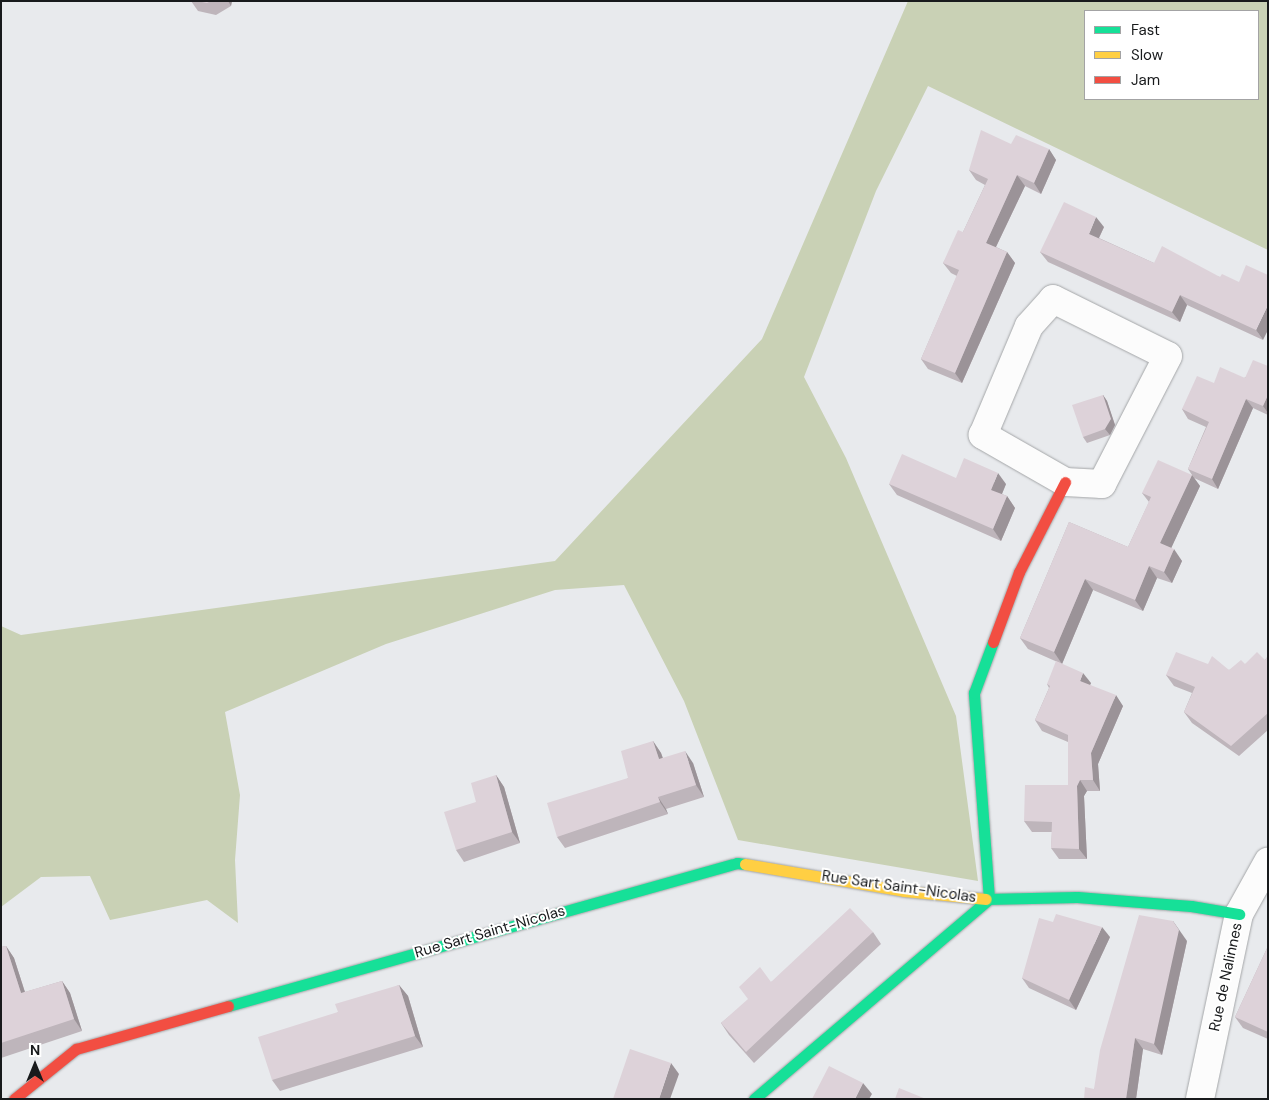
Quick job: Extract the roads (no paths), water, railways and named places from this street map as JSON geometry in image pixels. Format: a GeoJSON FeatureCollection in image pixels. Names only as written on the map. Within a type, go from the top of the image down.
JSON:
{"type":"FeatureCollection","features":[{"type":"Feature","properties":{"kind":"street"},"geometry":{"type":"LineString","coordinates":[[1053,299],[1168,356],[1102,484],[1065,482],[983,435],[1029,326],[1053,299]]}},
{"type":"Feature","properties":{"kind":"street","name":"Rue Sart Saint-Nicolas"},"geometry":{"type":"LineString","coordinates":[[988,899],[974,693],[1018,572],[1065,482]]}},
{"type":"Feature","properties":{"kind":"street","name":"Rue de Nalinnes"},"geometry":{"type":"LineString","coordinates":[[1200,1099],[1239,914],[1268,862]]}},
{"type":"Feature","properties":{"kind":"street","name":"Rue Sart Saint-Nicolas"},"geometry":{"type":"LineString","coordinates":[[14,1099],[76,1049],[737,863],[904,890],[988,899],[1077,897],[1190,906],[1239,914]]}},
{"type":"Feature","properties":{"kind":"street","name":"Rue Sart Saint-Nicolas"},"geometry":{"type":"LineString","coordinates":[[754,1099],[988,899]]}}]}
